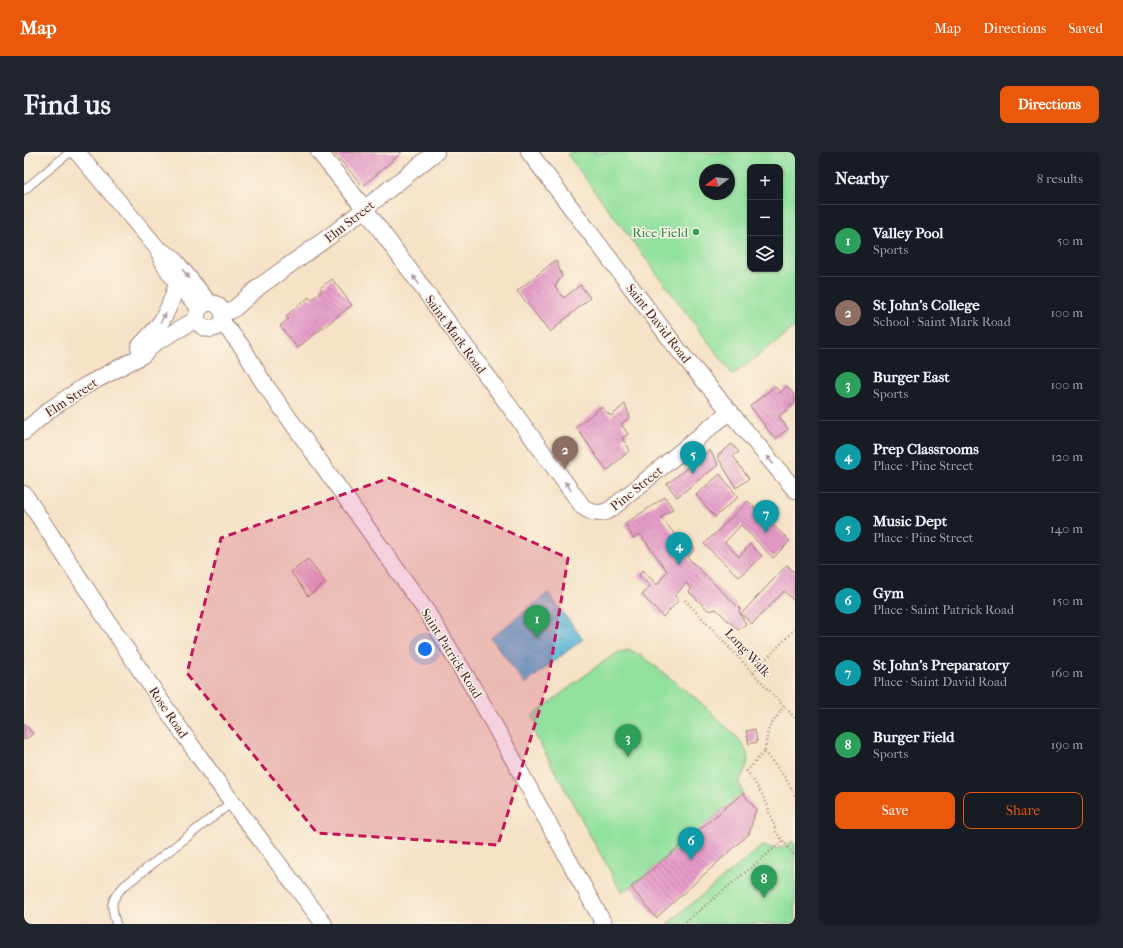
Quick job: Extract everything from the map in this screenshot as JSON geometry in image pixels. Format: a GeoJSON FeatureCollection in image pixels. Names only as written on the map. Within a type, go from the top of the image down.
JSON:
{"type":"FeatureCollection","features":[{"type":"Feature","properties":{"kind":"street","name":"Saint Patrick Road"},"geometry":{"type":"LineString","coordinates":[[77,152],[158,249],[163,262],[177,284],[211,316]]}},
{"type":"Feature","properties":{"kind":"street","name":"Saint Mark Road"},"geometry":{"type":"LineString","coordinates":[[319,152],[364,209],[583,507],[595,513]]}},
{"type":"Feature","properties":{"kind":"street","name":"Elm Street"},"geometry":{"type":"LineString","coordinates":[[24,432],[49,410],[85,386],[143,354],[153,344],[211,316],[236,308],[260,286],[334,233],[436,152]]}},
{"type":"Feature","properties":{"kind":"street","name":"Saint David Road"},"geometry":{"type":"LineString","coordinates":[[529,152],[680,352],[795,490]]}},
{"type":"Feature","properties":{"kind":"street","name":"Saint Patrick Road"},"geometry":{"type":"LineString","coordinates":[[158,249],[172,257],[240,362],[261,378],[427,612],[481,701],[604,924]]}},
{"type":"Feature","properties":{"kind":"street"},"geometry":{"type":"LineString","coordinates":[[118,368],[149,337],[160,323],[177,284]]}},
{"type":"Feature","properties":{"kind":"street","name":"Pine Street"},"geometry":{"type":"LineString","coordinates":[[595,513],[611,509],[730,411]]}},
{"type":"Feature","properties":{"kind":"street","name":"Rose Road"},"geometry":{"type":"LineString","coordinates":[[24,494],[149,684],[203,762],[324,924]]}},
{"type":"Feature","properties":{"kind":"lane"},"geometry":{"type":"LineString","coordinates":[[24,190],[70,152]]}},
{"type":"Feature","properties":{"kind":"lane"},"geometry":{"type":"LineString","coordinates":[[116,924],[112,909],[112,901],[116,894],[124,886],[232,802]]}},
{"type":"Feature","properties":{"kind":"path","name":"Long Walk"},"geometry":{"type":"LineString","coordinates":[[685,600],[795,718]]}},
{"type":"Feature","properties":{"kind":"path"},"geometry":{"type":"LineString","coordinates":[[753,673],[795,630]]}},
{"type":"Feature","properties":{"kind":"path"},"geometry":{"type":"LineString","coordinates":[[784,706],[770,728],[764,752],[747,772],[759,789],[768,806],[776,832],[795,856]]}},
{"type":"Feature","properties":{"kind":"path"},"geometry":{"type":"LineString","coordinates":[[764,752],[779,768],[795,795]]}},
{"type":"Feature","properties":{"kind":"path"},"geometry":{"type":"LineString","coordinates":[[683,924],[783,841]]}},
{"type":"Feature","properties":{"kind":"highlighted area"},"geometry":{"type":"Polygon","coordinates":[[[389,478],[568,558],[548,682],[498,845],[317,833],[187,673],[221,538],[389,478]]]}},
{"type":"Feature","properties":{"kind":"green space","name":"Rice Field"},"geometry":{"type":"Polygon","coordinates":[[[570,152],[795,152],[795,327],[733,375],[567,154],[570,152]]]}},
{"type":"Feature","properties":{"kind":"green space"},"geometry":{"type":"Polygon","coordinates":[[[630,650],[642,656],[698,700],[736,736],[744,748],[748,762],[739,783],[743,793],[631,887],[621,891],[533,731],[538,727],[532,716],[600,664],[619,652],[630,650]]]}},
{"type":"Feature","properties":{"kind":"green space"},"geometry":{"type":"Polygon","coordinates":[[[792,841],[795,845],[795,924],[667,924],[762,846],[770,848],[782,847],[786,846],[792,841]]]}},
{"type":"Feature","properties":{"kind":"water"},"geometry":{"type":"Polygon","coordinates":[[[548,593],[583,639],[525,684],[491,638],[548,593]]]}},
{"type":"Feature","properties":{"kind":"building"},"geometry":{"type":"Polygon","coordinates":[[[333,152],[402,152],[363,186],[333,152]]]}},
{"type":"Feature","properties":{"kind":"building"},"geometry":{"type":"Polygon","coordinates":[[[556,260],[562,276],[555,286],[564,298],[580,285],[590,298],[550,332],[517,291],[556,260]]]}},
{"type":"Feature","properties":{"kind":"building"},"geometry":{"type":"Polygon","coordinates":[[[332,279],[352,305],[297,348],[280,326],[288,319],[286,316],[309,297],[311,300],[322,291],[320,288],[332,279]]]}},
{"type":"Feature","properties":{"kind":"building"},"geometry":{"type":"Polygon","coordinates":[[[775,386],[780,393],[787,386],[795,396],[795,403],[779,416],[788,429],[775,439],[750,406],[775,386]]]}},
{"type":"Feature","properties":{"kind":"building"},"geometry":{"type":"Polygon","coordinates":[[[625,404],[630,417],[621,424],[628,434],[622,438],[630,450],[607,471],[576,427],[601,407],[611,416],[625,404]]]}},
{"type":"Feature","properties":{"kind":"building"},"geometry":{"type":"Polygon","coordinates":[[[732,444],[739,452],[733,456],[749,479],[736,488],[717,456],[732,444]]]}},
{"type":"Feature","properties":{"kind":"building"},"geometry":{"type":"Polygon","coordinates":[[[710,450],[718,465],[677,497],[667,484],[710,450]]]}},
{"type":"Feature","properties":{"kind":"building"},"geometry":{"type":"Polygon","coordinates":[[[720,474],[738,497],[715,517],[696,495],[720,474]]]}},
{"type":"Feature","properties":{"kind":"building"},"geometry":{"type":"Polygon","coordinates":[[[665,497],[673,509],[661,517],[680,541],[685,535],[695,549],[688,557],[690,560],[740,609],[739,612],[746,624],[738,630],[716,609],[709,611],[689,592],[691,589],[686,583],[675,596],[679,600],[663,617],[642,595],[650,586],[639,576],[643,570],[657,585],[667,571],[640,534],[633,538],[625,524],[665,497]]]}},
{"type":"Feature","properties":{"kind":"building"},"geometry":{"type":"Polygon","coordinates":[[[748,501],[790,541],[773,558],[741,525],[725,542],[739,557],[750,544],[762,556],[739,577],[704,544],[748,501]]]}},
{"type":"Feature","properties":{"kind":"building"},"geometry":{"type":"Polygon","coordinates":[[[308,559],[325,583],[308,596],[291,572],[308,559]]]}},
{"type":"Feature","properties":{"kind":"building"},"geometry":{"type":"Polygon","coordinates":[[[787,565],[795,573],[795,602],[784,591],[752,624],[741,614],[787,565]]]}},
{"type":"Feature","properties":{"kind":"building"},"geometry":{"type":"Polygon","coordinates":[[[24,723],[33,734],[24,740],[24,723]]]}},
{"type":"Feature","properties":{"kind":"building"},"geometry":{"type":"Polygon","coordinates":[[[755,729],[757,742],[749,744],[746,731],[755,729]]]}},
{"type":"Feature","properties":{"kind":"building"},"geometry":{"type":"Polygon","coordinates":[[[743,793],[756,809],[749,834],[656,918],[631,887],[743,793]]]}},
{"type":"Feature","properties":{"kind":"place","name":"Rice Field"},"geometry":{"type":"Point","coordinates":[696,232]}},
{"type":"Feature","properties":{"kind":"place","name":"St John's College"},"geometry":{"type":"Point","coordinates":[565,469]}},
{"type":"Feature","properties":{"kind":"place","name":"Music Dept"},"geometry":{"type":"Point","coordinates":[693,474]}},
{"type":"Feature","properties":{"kind":"place","name":"St John's Preparatory"},"geometry":{"type":"Point","coordinates":[766,533]}},
{"type":"Feature","properties":{"kind":"place","name":"Prep Classrooms"},"geometry":{"type":"Point","coordinates":[679,565]}},
{"type":"Feature","properties":{"kind":"place","name":"Valley Pool"},"geometry":{"type":"Point","coordinates":[537,638]}},
{"type":"Feature","properties":{"kind":"place","name":"Burger East"},"geometry":{"type":"Point","coordinates":[628,757]}},
{"type":"Feature","properties":{"kind":"place","name":"Gym"},"geometry":{"type":"Point","coordinates":[691,860]}},
{"type":"Feature","properties":{"kind":"place","name":"Burger Field"},"geometry":{"type":"Point","coordinates":[764,898]}}]}
